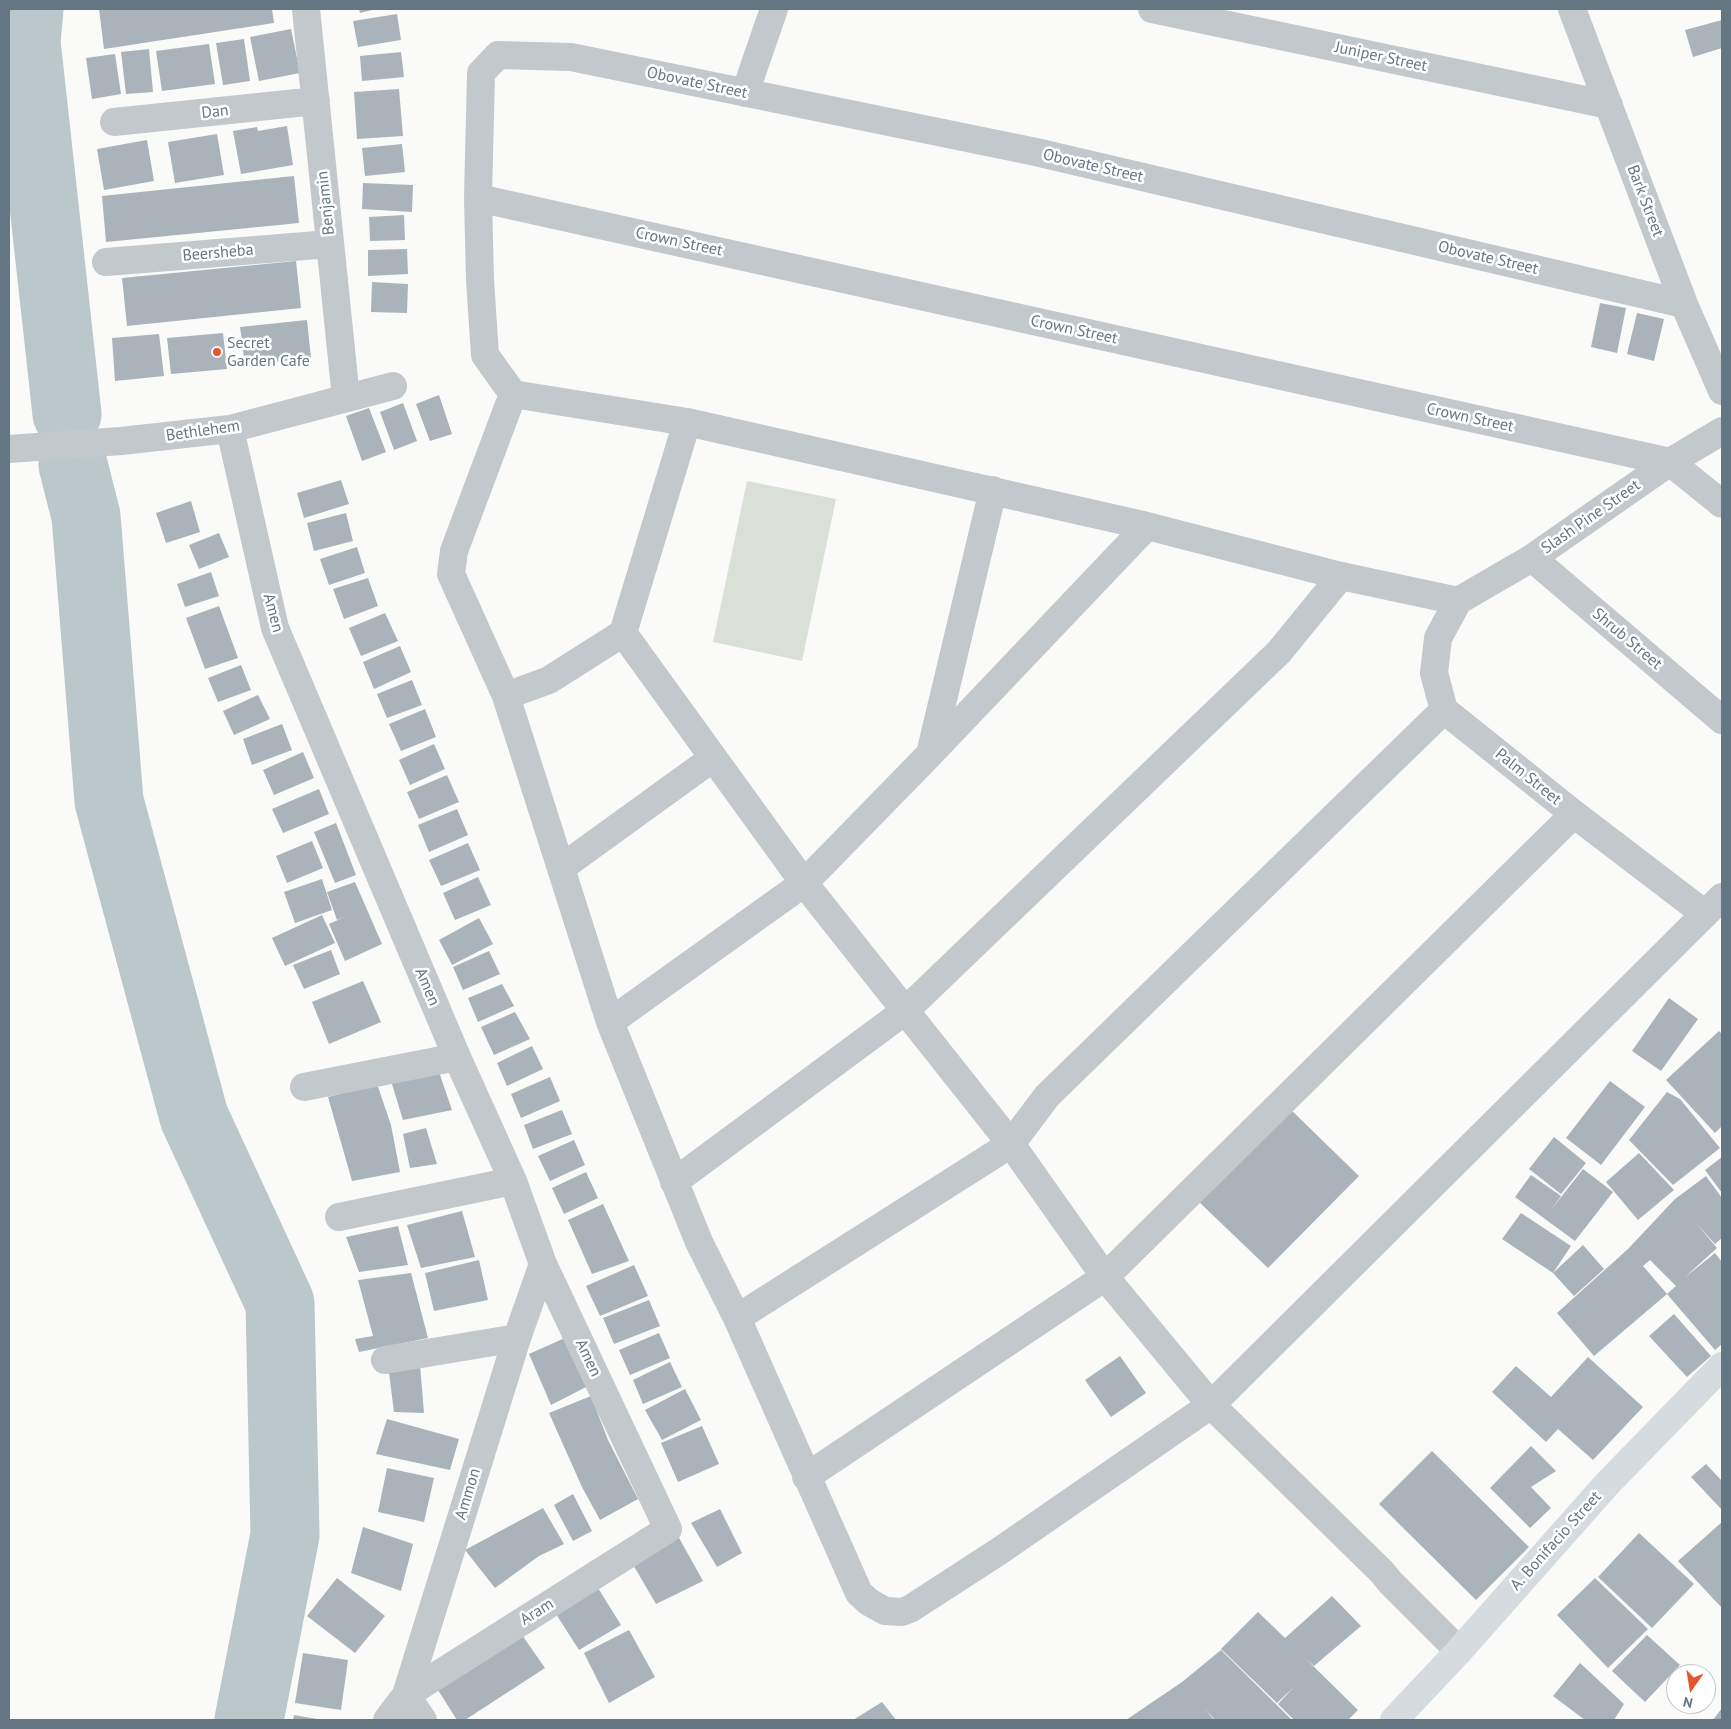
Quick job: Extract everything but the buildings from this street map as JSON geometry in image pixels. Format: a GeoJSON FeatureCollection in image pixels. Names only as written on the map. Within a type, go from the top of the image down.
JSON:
{"type":"FeatureCollection","features":[{"type":"Feature","properties":{"kind":"main road","name":"A. Bonifacio Street"},"geometry":{"type":"LineString","coordinates":[[1394,1720],[1607,1484],[1722,1366]]}},
{"type":"Feature","properties":{"kind":"street","name":"Benjamin"},"geometry":{"type":"LineString","coordinates":[[306,9],[346,398]]}},
{"type":"Feature","properties":{"kind":"street"},"geometry":{"type":"LineString","coordinates":[[745,93],[774,9]]}},
{"type":"Feature","properties":{"kind":"street","name":"Juniper Street"},"geometry":{"type":"LineString","coordinates":[[1152,9],[1609,105]]}},
{"type":"Feature","properties":{"kind":"street","name":"Bark Street"},"geometry":{"type":"LineString","coordinates":[[1572,9],[1684,304],[1722,392]]}},
{"type":"Feature","properties":{"kind":"street","name":"Obovate Street"},"geometry":{"type":"LineString","coordinates":[[478,198],[481,73],[498,55],[571,57],[1036,152],[1684,304]]}},
{"type":"Feature","properties":{"kind":"street","name":"Dan"},"geometry":{"type":"LineString","coordinates":[[114,122],[316,101]]}},
{"type":"Feature","properties":{"kind":"street"},"geometry":{"type":"LineString","coordinates":[[478,198],[480,280],[485,355],[513,394],[687,422],[993,490],[1147,526],[1341,576],[1458,601],[1438,638],[1434,673],[1444,710],[1046,1096],[1011,1144],[737,1318]]}},
{"type":"Feature","properties":{"kind":"street","name":"Crown Street"},"geometry":{"type":"LineString","coordinates":[[478,198],[1670,462]]}},
{"type":"Feature","properties":{"kind":"street","name":"Beersheba"},"geometry":{"type":"LineString","coordinates":[[106,262],[330,244]]}},
{"type":"Feature","properties":{"kind":"street","name":"Bethlehem"},"geometry":{"type":"LineString","coordinates":[[9,448],[40,447],[230,429],[392,386]]}},
{"type":"Feature","properties":{"kind":"street"},"geometry":{"type":"LineString","coordinates":[[513,394],[454,552],[451,574],[506,696],[610,1022],[674,1182],[700,1242],[737,1318],[859,1593],[869,1602],[885,1611],[902,1612],[910,1609],[998,1552],[1211,1405],[1713,906]]}},
{"type":"Feature","properties":{"kind":"street"},"geometry":{"type":"LineString","coordinates":[[506,696],[548,680],[623,633],[687,422]]}},
{"type":"Feature","properties":{"kind":"street","name":"Amen"},"geometry":{"type":"LineString","coordinates":[[230,429],[275,628],[457,1057],[513,1182],[544,1264],[668,1529]]}},
{"type":"Feature","properties":{"kind":"street","name":"Slash Pine Street"},"geometry":{"type":"LineString","coordinates":[[1458,601],[1532,558],[1670,462],[1722,431]]}},
{"type":"Feature","properties":{"kind":"street"},"geometry":{"type":"LineString","coordinates":[[1670,462],[1722,504]]}},
{"type":"Feature","properties":{"kind":"street"},"geometry":{"type":"LineString","coordinates":[[930,754],[993,490]]}},
{"type":"Feature","properties":{"kind":"street"},"geometry":{"type":"LineString","coordinates":[[610,1022],[804,883],[1147,526]]}},
{"type":"Feature","properties":{"kind":"street","name":"Shrub Street"},"geometry":{"type":"LineString","coordinates":[[1532,558],[1722,720]]}},
{"type":"Feature","properties":{"kind":"street"},"geometry":{"type":"LineString","coordinates":[[674,1182],[905,1011],[1279,652],[1341,576]]}},
{"type":"Feature","properties":{"kind":"street"},"geometry":{"type":"LineString","coordinates":[[623,633],[804,883],[1011,1144],[1105,1277],[1211,1405],[1459,1650]]}},
{"type":"Feature","properties":{"kind":"street","name":"Palm Street"},"geometry":{"type":"LineString","coordinates":[[1444,710],[1574,814],[1713,906]]}},
{"type":"Feature","properties":{"kind":"street"},"geometry":{"type":"LineString","coordinates":[[561,868],[713,758]]}},
{"type":"Feature","properties":{"kind":"street"},"geometry":{"type":"LineString","coordinates":[[806,1477],[1105,1277],[1574,814]]}},
{"type":"Feature","properties":{"kind":"street"},"geometry":{"type":"LineString","coordinates":[[304,1087],[457,1057]]}},
{"type":"Feature","properties":{"kind":"street"},"geometry":{"type":"LineString","coordinates":[[339,1217],[513,1182]]}},
{"type":"Feature","properties":{"kind":"street","name":"Ammon"},"geometry":{"type":"LineString","coordinates":[[406,1695],[517,1338],[544,1264]]}},
{"type":"Feature","properties":{"kind":"street"},"geometry":{"type":"LineString","coordinates":[[385,1360],[517,1338]]}},
{"type":"Feature","properties":{"kind":"street","name":"Aram"},"geometry":{"type":"LineString","coordinates":[[406,1695],[668,1529]]}},
{"type":"Feature","properties":{"kind":"street"},"geometry":{"type":"LineString","coordinates":[[387,1720],[406,1695],[423,1720]]}},
{"type":"Feature","properties":{"kind":"shaded area"},"geometry":{"type":"Polygon","coordinates":[[[747,481],[836,499],[802,661],[713,642],[747,481]]]}},
{"type":"Feature","properties":{"kind":"waterway"},"geometry":{"type":"LineString","coordinates":[[29,9],[26,42],[67,414]]}},
{"type":"Feature","properties":{"kind":"waterway"},"geometry":{"type":"LineString","coordinates":[[73,465],[86,516],[109,801],[194,1117],[280,1303],[285,1535],[249,1720]]}},
{"type":"Feature","properties":{"kind":"place","name":"Secret Garden Cafe"},"geometry":{"type":"Point","coordinates":[217,352]}}]}
